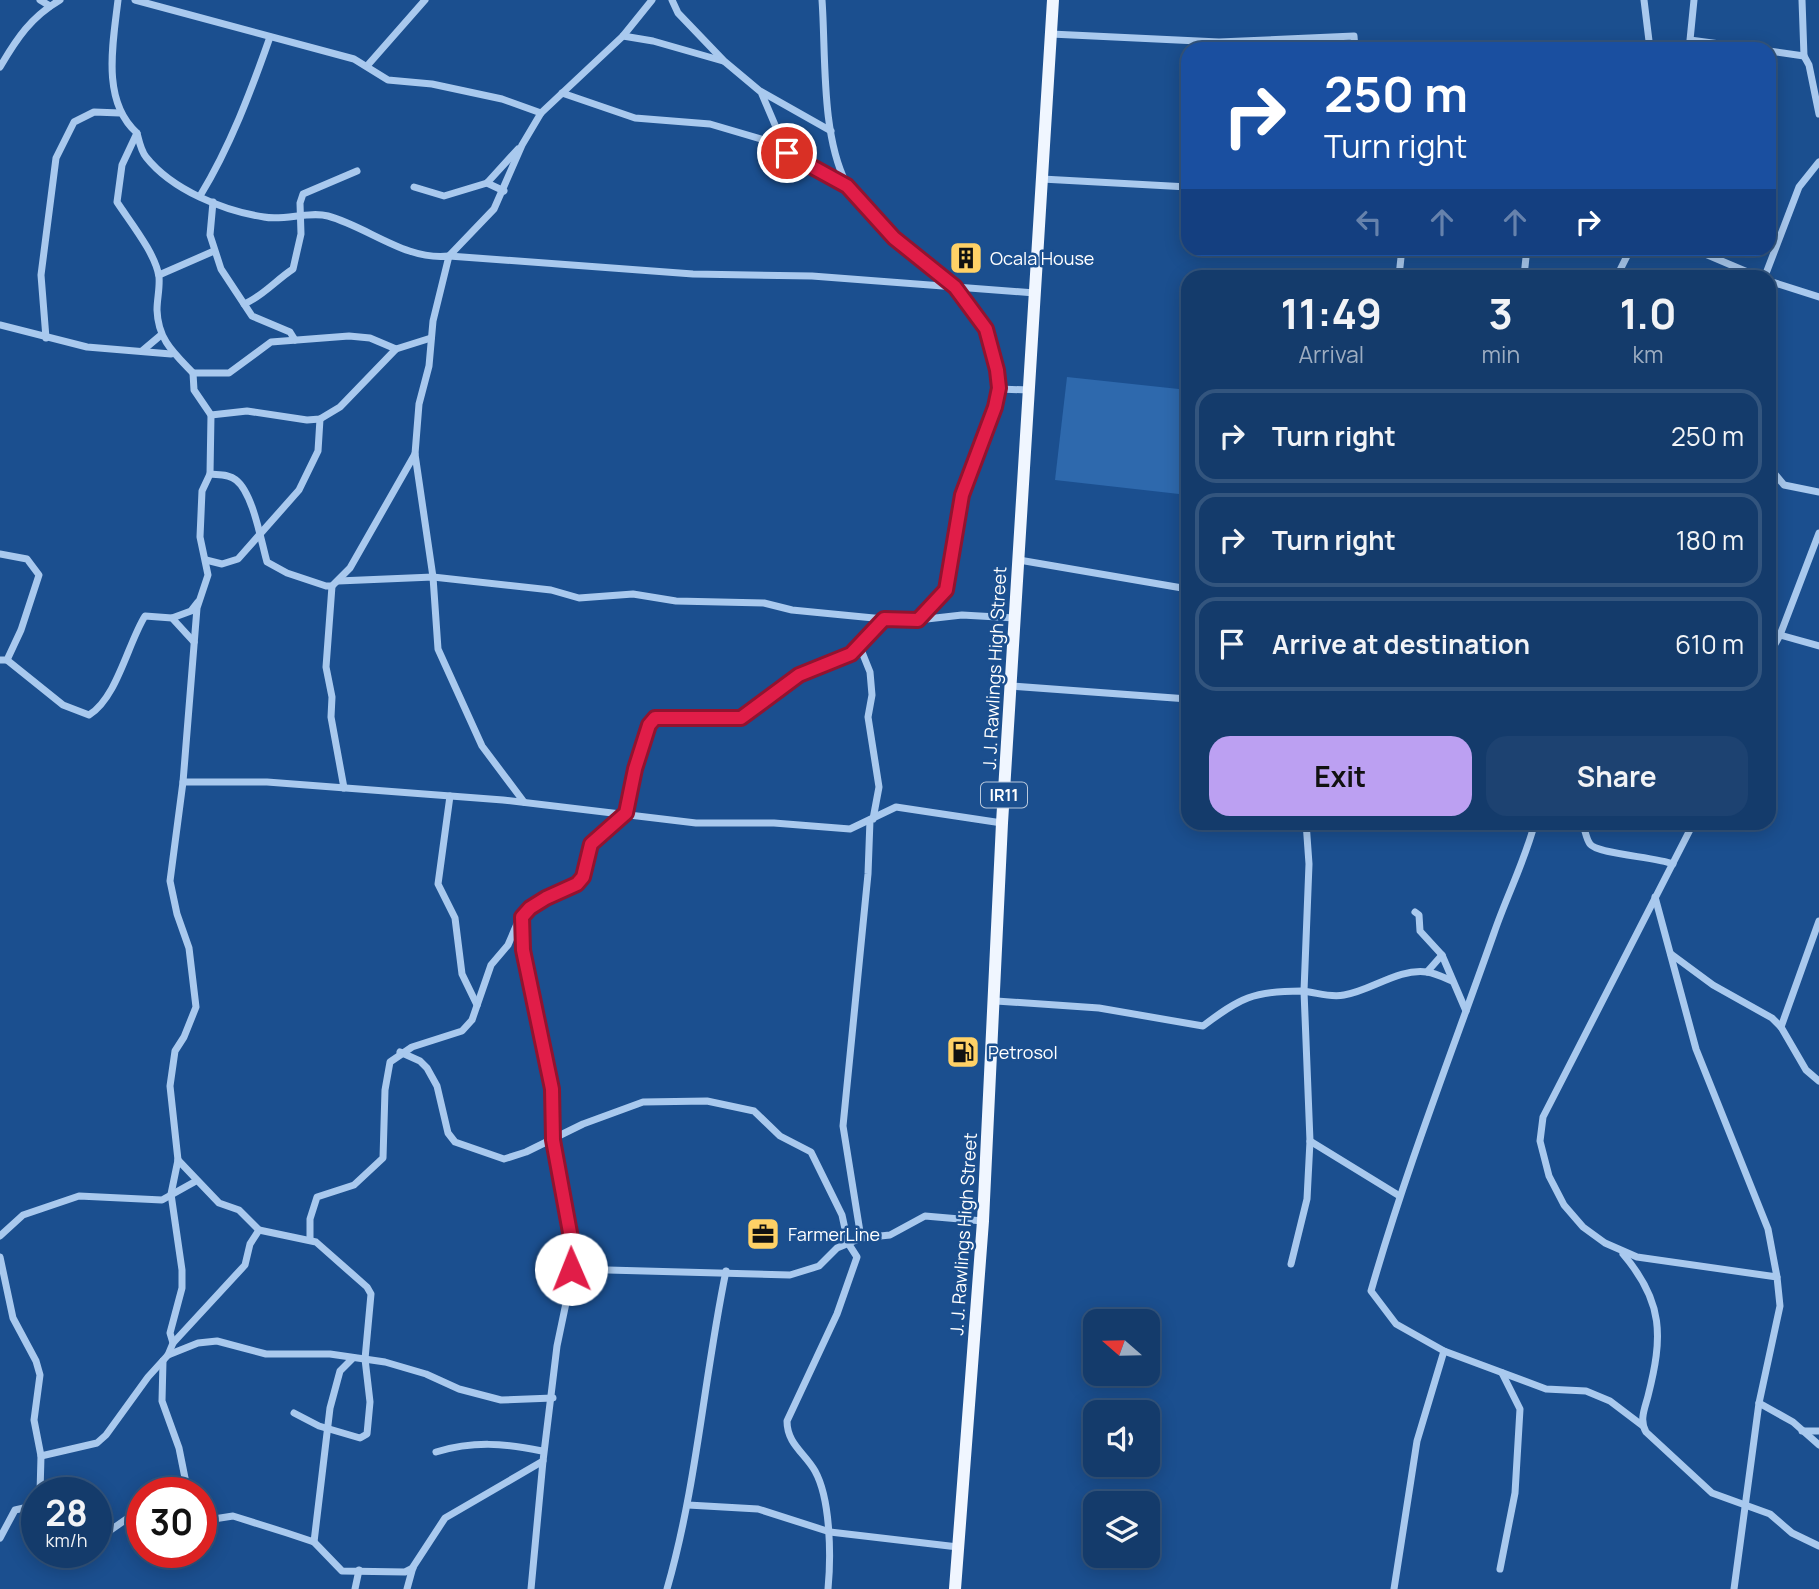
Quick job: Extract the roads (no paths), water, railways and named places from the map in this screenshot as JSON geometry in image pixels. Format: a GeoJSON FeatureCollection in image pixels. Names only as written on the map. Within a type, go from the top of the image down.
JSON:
{"type":"FeatureCollection","features":[{"type":"Feature","properties":{"kind":"main road","name":"J. J. Rawlings High Street"},"geometry":{"type":"LineString","coordinates":[[955,1589],[983,1221],[996,1001],[1002,824],[1053,0]]}},
{"type":"Feature","properties":{"kind":"street"},"geometry":{"type":"LineString","coordinates":[[40,0],[50,6]]}},
{"type":"Feature","properties":{"kind":"street"},"geometry":{"type":"LineString","coordinates":[[0,67],[20,34],[38,12],[60,0]]}},
{"type":"Feature","properties":{"kind":"street"},"geometry":{"type":"LineString","coordinates":[[118,0],[112,50],[115,91],[122,119],[136,133],[144,155],[154,166],[213,202],[266,218],[329,216],[429,257],[449,256],[693,274],[812,276],[1035,293]]}},
{"type":"Feature","properties":{"kind":"street"},"geometry":{"type":"LineString","coordinates":[[367,66],[425,0]]}},
{"type":"Feature","properties":{"kind":"street"},"geometry":{"type":"LineString","coordinates":[[524,802],[482,746],[438,649],[433,577],[415,454],[419,404],[429,366],[431,338],[449,256],[494,209],[522,145],[541,113],[623,36],[652,0]]}},
{"type":"Feature","properties":{"kind":"street"},"geometry":{"type":"LineString","coordinates":[[672,0],[678,13],[724,61],[761,92],[831,131]]}},
{"type":"Feature","properties":{"kind":"street"},"geometry":{"type":"LineString","coordinates":[[822,0],[831,131],[836,160],[847,186],[894,238],[955,287],[986,329],[999,388],[962,495],[946,590],[918,620]]}},
{"type":"Feature","properties":{"kind":"street"},"geometry":{"type":"LineString","coordinates":[[1644,0],[1649,42]]}},
{"type":"Feature","properties":{"kind":"street"},"geometry":{"type":"LineString","coordinates":[[1694,0],[1690,40],[1705,42]]}},
{"type":"Feature","properties":{"kind":"street"},"geometry":{"type":"LineString","coordinates":[[1802,0],[1804,56],[1809,65],[1819,114]]}},
{"type":"Feature","properties":{"kind":"street"},"geometry":{"type":"LineString","coordinates":[[139,1],[367,66],[398,83],[432,83],[502,99],[541,113]]}},
{"type":"Feature","properties":{"kind":"street"},"geometry":{"type":"LineString","coordinates":[[1051,34],[1219,42],[1354,36],[1354,42]]}},
{"type":"Feature","properties":{"kind":"street"},"geometry":{"type":"LineString","coordinates":[[623,36],[653,41],[724,61]]}},
{"type":"Feature","properties":{"kind":"street"},"geometry":{"type":"LineString","coordinates":[[200,196],[239,117],[270,37]]}},
{"type":"Feature","properties":{"kind":"street"},"geometry":{"type":"LineString","coordinates":[[1776,52],[1804,56]]}},
{"type":"Feature","properties":{"kind":"street"},"geometry":{"type":"LineString","coordinates":[[761,92],[781,145],[796,159],[847,186]]}},
{"type":"Feature","properties":{"kind":"street"},"geometry":{"type":"LineString","coordinates":[[562,93],[635,118],[710,124],[781,145]]}},
{"type":"Feature","properties":{"kind":"street"},"geometry":{"type":"LineString","coordinates":[[46,338],[41,275],[56,158],[74,122],[94,112],[120,113]]}},
{"type":"Feature","properties":{"kind":"street"},"geometry":{"type":"LineString","coordinates":[[136,133],[122,165],[117,202],[145,242],[159,275],[157,313],[161,335],[171,354],[193,373],[229,373],[271,342],[370,338],[396,349]]}},
{"type":"Feature","properties":{"kind":"street"},"geometry":{"type":"LineString","coordinates":[[414,187],[444,196],[486,183],[522,145]]}},
{"type":"Feature","properties":{"kind":"street"},"geometry":{"type":"LineString","coordinates":[[1776,247],[1799,187],[1819,162]]}},
{"type":"Feature","properties":{"kind":"street"},"geometry":{"type":"LineString","coordinates":[[244,304],[255,300],[275,280],[293,269],[303,194],[357,171]]}},
{"type":"Feature","properties":{"kind":"street"},"geometry":{"type":"LineString","coordinates":[[1042,179],[1181,187]]}},
{"type":"Feature","properties":{"kind":"street"},"geometry":{"type":"LineString","coordinates":[[486,183],[504,191]]}},
{"type":"Feature","properties":{"kind":"street"},"geometry":{"type":"LineString","coordinates":[[213,202],[210,235],[221,269],[252,316],[290,332],[295,340]]}},
{"type":"Feature","properties":{"kind":"street"},"geometry":{"type":"LineString","coordinates":[[159,275],[215,251]]}},
{"type":"Feature","properties":{"kind":"street"},"geometry":{"type":"LineString","coordinates":[[1709,256],[1740,270]]}},
{"type":"Feature","properties":{"kind":"street"},"geometry":{"type":"LineString","coordinates":[[1776,283],[1819,297]]}},
{"type":"Feature","properties":{"kind":"street"},"geometry":{"type":"LineString","coordinates":[[0,326],[87,347],[171,354]]}},
{"type":"Feature","properties":{"kind":"street"},"geometry":{"type":"LineString","coordinates":[[142,351],[161,335]]}},
{"type":"Feature","properties":{"kind":"street"},"geometry":{"type":"LineString","coordinates":[[211,415],[247,411],[320,419],[340,407],[396,349],[431,338]]}},
{"type":"Feature","properties":{"kind":"street"},"geometry":{"type":"LineString","coordinates":[[173,1343],[170,1333],[182,1288],[182,1270],[171,1194],[178,1160],[170,1086],[172,1063],[195,1007],[189,948],[177,914],[170,881],[183,782],[194,642],[200,598],[208,575],[200,537],[200,512],[202,491],[210,474],[211,415],[194,390],[193,373]]}},
{"type":"Feature","properties":{"kind":"street"},"geometry":{"type":"LineString","coordinates":[[999,388],[1029,390]]}},
{"type":"Feature","properties":{"kind":"street"},"geometry":{"type":"LineString","coordinates":[[206,560],[222,564],[238,559],[299,490],[314,464],[320,419]]}},
{"type":"Feature","properties":{"kind":"street"},"geometry":{"type":"LineString","coordinates":[[344,788],[331,718],[332,697],[326,667],[335,583],[350,568],[415,454]]}},
{"type":"Feature","properties":{"kind":"street"},"geometry":{"type":"LineString","coordinates":[[210,474],[227,476],[237,481],[248,496],[267,562],[287,573],[335,583],[433,577],[551,590],[579,598],[633,594],[677,601],[764,603],[792,610],[884,619],[918,620],[962,615],[1015,618]]}},
{"type":"Feature","properties":{"kind":"street"},"geometry":{"type":"LineString","coordinates":[[1776,475],[1784,485],[1819,492]]}},
{"type":"Feature","properties":{"kind":"street"},"geometry":{"type":"LineString","coordinates":[[1776,642],[1819,533]]}},
{"type":"Feature","properties":{"kind":"street"},"geometry":{"type":"LineString","coordinates":[[0,554],[27,559],[39,575],[18,639],[4,660],[63,705],[89,715],[97,710],[111,686],[145,616],[172,618],[191,611],[200,598]]}},
{"type":"Feature","properties":{"kind":"street"},"geometry":{"type":"LineString","coordinates":[[1018,560],[1181,588]]}},
{"type":"Feature","properties":{"kind":"street"},"geometry":{"type":"LineString","coordinates":[[172,618],[194,642]]}},
{"type":"Feature","properties":{"kind":"street"},"geometry":{"type":"LineString","coordinates":[[310,1240],[310,1219],[317,1197],[354,1185],[383,1158],[387,1073],[390,1062],[400,1052],[462,1031],[472,1020],[491,965],[508,945],[522,917],[530,908],[577,884],[583,877],[591,844],[626,813],[635,769],[649,725],[655,718],[741,718],[765,703],[786,683],[812,668],[851,654],[884,619]]}},
{"type":"Feature","properties":{"kind":"street"},"geometry":{"type":"LineString","coordinates":[[1776,636],[1780,635],[1819,646]]}},
{"type":"Feature","properties":{"kind":"street"},"geometry":{"type":"LineString","coordinates":[[860,647],[870,672],[869,729],[879,787],[871,820],[843,1126],[860,1238]]}},
{"type":"Feature","properties":{"kind":"street"},"geometry":{"type":"LineString","coordinates":[[1011,686],[1181,698]]}},
{"type":"Feature","properties":{"kind":"street"},"geometry":{"type":"LineString","coordinates":[[183,782],[267,782],[450,796],[626,813],[696,823],[774,823],[850,830],[896,807],[909,807],[1002,824]]}},
{"type":"Feature","properties":{"kind":"street"},"geometry":{"type":"LineString","coordinates":[[450,796],[438,884],[455,918],[462,974],[477,1006]]}},
{"type":"Feature","properties":{"kind":"street"},"geometry":{"type":"LineString","coordinates":[[1291,1264],[1307,1199],[1310,1141],[1304,991],[1310,864],[1307,830]]}},
{"type":"Feature","properties":{"kind":"street"},"geometry":{"type":"LineString","coordinates":[[1533,830],[1528,850],[1503,908],[1398,1195],[1371,1292],[1396,1324],[1444,1351],[1546,1389],[1586,1391],[1610,1401],[1643,1426],[1712,1493],[1770,1514],[1792,1533],[1819,1546]]}},
{"type":"Feature","properties":{"kind":"street"},"geometry":{"type":"LineString","coordinates":[[1585,830],[1590,845],[1602,852],[1658,858],[1673,864]]}},
{"type":"Feature","properties":{"kind":"street"},"geometry":{"type":"LineString","coordinates":[[1643,1426],[1654,1372],[1659,1321],[1656,1307],[1623,1253],[1583,1227],[1564,1205],[1549,1176],[1540,1141],[1543,1117],[1690,830]]}},
{"type":"Feature","properties":{"kind":"street"},"geometry":{"type":"LineString","coordinates":[[1655,897],[1696,1049],[1768,1229],[1777,1277],[1780,1306],[1759,1403],[1734,1589]]}},
{"type":"Feature","properties":{"kind":"street"},"geometry":{"type":"LineString","coordinates":[[1415,912],[1419,915],[1420,931],[1442,955],[1466,1011]]}},
{"type":"Feature","properties":{"kind":"street"},"geometry":{"type":"LineString","coordinates":[[522,917],[523,950],[552,1089],[553,1140],[573,1249],[557,1346],[553,1398],[542,1451],[531,1589]]}},
{"type":"Feature","properties":{"kind":"street"},"geometry":{"type":"LineString","coordinates":[[1782,1027],[1819,921]]}},
{"type":"Feature","properties":{"kind":"street"},"geometry":{"type":"LineString","coordinates":[[1670,953],[1713,985],[1772,1018],[1782,1027],[1806,1070],[1819,1081]]}},
{"type":"Feature","properties":{"kind":"street"},"geometry":{"type":"LineString","coordinates":[[1427,972],[1442,955]]}},
{"type":"Feature","properties":{"kind":"street"},"geometry":{"type":"LineString","coordinates":[[996,1001],[1099,1008],[1203,1026],[1237,1000],[1255,995],[1304,991],[1328,997],[1347,995],[1405,974],[1427,972],[1452,981]]}},
{"type":"Feature","properties":{"kind":"street"},"geometry":{"type":"LineString","coordinates":[[420,1061],[425,1043]]}},
{"type":"Feature","properties":{"kind":"street"},"geometry":{"type":"LineString","coordinates":[[400,1052],[420,1061],[437,1086],[448,1133],[455,1142],[504,1159],[553,1140],[596,1119],[643,1102],[707,1101],[754,1111],[790,1143],[811,1152],[842,1215],[848,1243],[857,1257],[856,1266],[787,1421],[787,1433],[816,1473],[830,1532],[828,1589]]}},
{"type":"Feature","properties":{"kind":"street"},"geometry":{"type":"LineString","coordinates":[[1310,1141],[1398,1195]]}},
{"type":"Feature","properties":{"kind":"street"},"geometry":{"type":"LineString","coordinates":[[178,1160],[211,1198],[239,1210],[260,1230],[310,1240],[350,1269],[368,1287],[371,1294],[365,1359],[370,1402],[367,1434],[360,1438],[328,1429],[294,1413]]}},
{"type":"Feature","properties":{"kind":"street"},"geometry":{"type":"LineString","coordinates":[[0,1236],[23,1215],[79,1196],[154,1200],[196,1181]]}},
{"type":"Feature","properties":{"kind":"street"},"geometry":{"type":"LineString","coordinates":[[571,1269],[726,1271],[790,1275],[819,1266],[836,1248],[860,1238],[890,1235],[925,1216],[983,1221]]}},
{"type":"Feature","properties":{"kind":"street"},"geometry":{"type":"LineString","coordinates":[[41,1456],[97,1443],[165,1358],[173,1343],[245,1265],[250,1244],[260,1230]]}},
{"type":"Feature","properties":{"kind":"street"},"geometry":{"type":"LineString","coordinates":[[1623,1253],[1777,1277]]}},
{"type":"Feature","properties":{"kind":"street"},"geometry":{"type":"LineString","coordinates":[[0,1257],[13,1318],[36,1361],[40,1375],[34,1420],[41,1456],[40,1477]]}},
{"type":"Feature","properties":{"kind":"street"},"geometry":{"type":"LineString","coordinates":[[667,1589],[688,1505],[708,1359],[726,1271]]}},
{"type":"Feature","properties":{"kind":"street"},"geometry":{"type":"LineString","coordinates":[[165,1358],[198,1343],[217,1341],[266,1354],[330,1354],[365,1359],[426,1374],[459,1389],[501,1400],[553,1398]]}},
{"type":"Feature","properties":{"kind":"street"},"geometry":{"type":"LineString","coordinates":[[1394,1589],[1417,1441],[1444,1351]]}},
{"type":"Feature","properties":{"kind":"street"},"geometry":{"type":"LineString","coordinates":[[165,1358],[162,1401],[179,1448],[185,1477]]}},
{"type":"Feature","properties":{"kind":"street"},"geometry":{"type":"LineString","coordinates":[[314,1542],[328,1429],[340,1371],[352,1359]]}},
{"type":"Feature","properties":{"kind":"street"},"geometry":{"type":"LineString","coordinates":[[1500,1569],[1515,1493],[1520,1409],[1502,1373]]}},
{"type":"Feature","properties":{"kind":"street"},"geometry":{"type":"LineString","coordinates":[[1759,1403],[1819,1445]]}},
{"type":"Feature","properties":{"kind":"street"},"geometry":{"type":"LineString","coordinates":[[1802,1431],[1819,1431]]}},
{"type":"Feature","properties":{"kind":"street"},"geometry":{"type":"LineString","coordinates":[[436,1452],[482,1443],[508,1444],[542,1451]]}},
{"type":"Feature","properties":{"kind":"street"},"geometry":{"type":"LineString","coordinates":[[407,1589],[413,1567],[444,1518],[543,1461]]}},
{"type":"Feature","properties":{"kind":"street"},"geometry":{"type":"LineString","coordinates":[[688,1505],[758,1509],[830,1532],[958,1547]]}},
{"type":"Feature","properties":{"kind":"street"},"geometry":{"type":"LineString","coordinates":[[0,1538],[15,1510],[21,1508]]}},
{"type":"Feature","properties":{"kind":"street"},"geometry":{"type":"LineString","coordinates":[[217,1518],[233,1516],[314,1542],[342,1571],[405,1572],[413,1567]]}},
{"type":"Feature","properties":{"kind":"street"},"geometry":{"type":"LineString","coordinates":[[355,1589],[359,1570]]}},
{"type":"Feature","properties":{"kind":"place","name":"Ocala House"},"geometry":{"type":"Point","coordinates":[966,258]}},
{"type":"Feature","properties":{"kind":"place","name":"Petrosol"},"geometry":{"type":"Point","coordinates":[963,1052]}},
{"type":"Feature","properties":{"kind":"place","name":"FarmerLine"},"geometry":{"type":"Point","coordinates":[763,1234]}}]}
